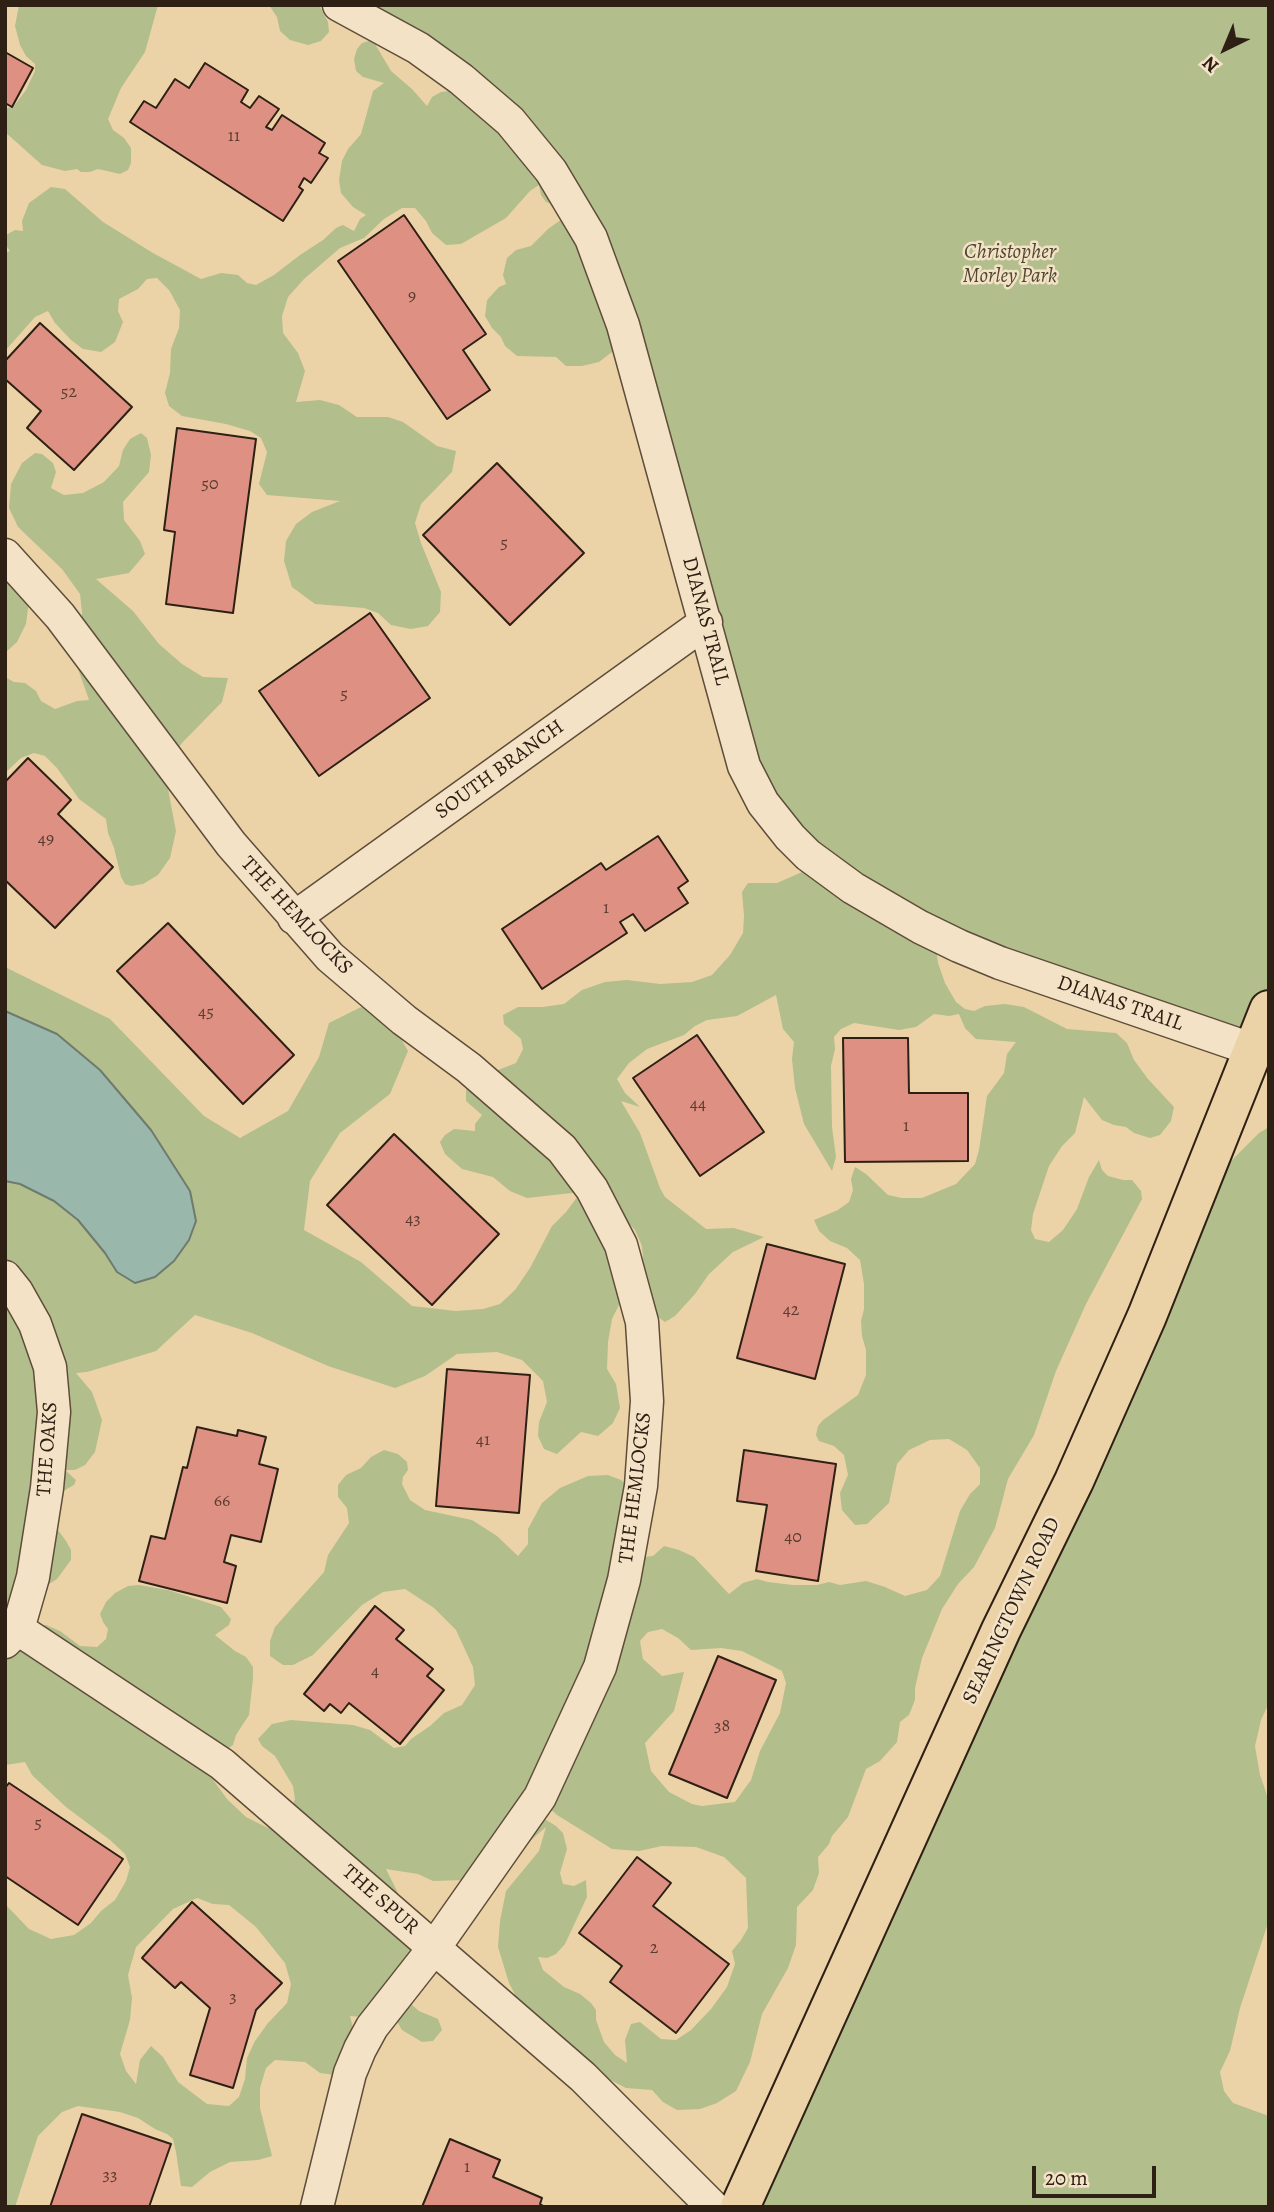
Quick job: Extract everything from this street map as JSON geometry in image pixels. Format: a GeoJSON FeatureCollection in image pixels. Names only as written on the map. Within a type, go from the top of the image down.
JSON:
{"type":"FeatureCollection","features":[{"type":"Feature","properties":{"kind":"main road","name":"SEARINGTOWN ROAD"},"geometry":{"type":"LineString","coordinates":[[740,2207],[1001,1630],[1074,1481],[1264,1056],[1269,1010]]}},
{"type":"Feature","properties":{"kind":"street","name":"DIANAS TRAIL"},"geometry":{"type":"LineString","coordinates":[[339,5],[418,48],[461,79],[510,121],[551,171],[591,238],[623,325],[744,766],[773,817],[817,862],[920,927],[1000,963],[1264,1056]]}},
{"type":"Feature","properties":{"kind":"street","name":"THE HEMLOCKS"},"geometry":{"type":"LineString","coordinates":[[5,555],[60,616],[231,844],[330,957],[360,984],[469,1068],[562,1149],[592,1189],[621,1245],[642,1322],[647,1401],[641,1486],[624,1580],[600,1667],[540,1797],[434,1948],[372,2027],[360,2049],[350,2073],[317,2207]]}},
{"type":"Feature","properties":{"kind":"street","name":"SOUTH BRANCH"},"geometry":{"type":"LineString","coordinates":[[294,918],[706,622]]}},
{"type":"Feature","properties":{"kind":"street","name":"THE OAKS"},"geometry":{"type":"LineString","coordinates":[[5,1277],[35,1324],[50,1367],[54,1412],[47,1488],[33,1577],[11,1635]]}},
{"type":"Feature","properties":{"kind":"street","name":"THE SPUR"},"geometry":{"type":"LineString","coordinates":[[11,1635],[222,1764],[583,2077],[713,2207]]}},
{"type":"Feature","properties":{"kind":"green space"},"geometry":{"type":"Polygon","coordinates":[[[19,5],[158,5],[145,52],[121,88],[108,119],[113,130],[124,138],[131,148],[128,170],[120,174],[98,169],[81,172],[77,169],[65,171],[42,165],[5,132],[5,109],[14,106],[35,71],[35,64],[26,56],[20,45],[15,26],[19,5]]]}},
{"type":"Feature","properties":{"kind":"green space"},"geometry":{"type":"Polygon","coordinates":[[[269,5],[319,5],[328,22],[329,32],[321,41],[308,45],[290,40],[280,31],[277,17],[269,5]]]}},
{"type":"Feature","properties":{"kind":"green space","name":"Christopher Morley Park"},"geometry":{"type":"Polygon","coordinates":[[[339,5],[1269,5],[1269,1010],[1254,1050],[1055,995],[1041,994],[935,942],[945,983],[956,1002],[965,1009],[974,1011],[985,1006],[1005,1004],[1024,1007],[1067,1029],[1116,1033],[1127,1043],[1134,1060],[1148,1079],[1174,1107],[1171,1121],[1160,1135],[1150,1138],[1102,1120],[1084,1097],[1075,1133],[1062,1146],[1049,1166],[1033,1214],[1031,1230],[1035,1239],[1049,1242],[1063,1230],[1077,1209],[1089,1177],[1099,1160],[1102,1170],[1108,1176],[1132,1180],[1141,1191],[1142,1199],[1086,1304],[1056,1371],[1034,1435],[1008,1479],[995,1528],[974,1567],[958,1584],[942,1609],[922,1658],[915,1700],[909,1715],[900,1722],[897,1742],[880,1761],[866,1769],[848,1817],[818,1857],[819,1873],[813,1890],[797,1907],[796,1945],[788,1968],[762,2014],[750,2062],[736,2091],[717,2103],[700,2109],[677,2110],[663,2102],[652,2090],[626,2088],[574,2061],[521,2006],[509,1983],[498,1947],[500,1921],[506,1891],[539,1851],[546,1827],[515,1854],[465,1880],[433,1881],[418,1874],[386,1869],[404,1905],[422,1956],[410,2003],[419,2011],[438,2019],[442,2030],[433,2041],[422,2042],[402,2030],[396,2020],[350,2016],[354,2032],[335,2075],[320,2073],[305,2062],[275,2060],[266,2068],[260,2088],[260,2108],[272,2156],[230,2162],[210,2172],[192,2187],[181,2186],[173,2139],[167,2134],[138,2118],[120,2112],[78,2106],[62,2112],[38,2136],[15,2207],[5,2207],[5,1904],[29,1929],[51,1939],[74,1935],[115,1900],[126,1881],[130,1867],[125,1854],[66,1807],[32,1775],[25,1762],[5,1765],[5,1627],[13,1630],[46,1625],[60,1631],[80,1646],[97,1647],[106,1639],[108,1629],[100,1614],[106,1602],[128,1586],[168,1590],[221,1607],[231,1619],[229,1625],[215,1635],[246,1657],[253,1667],[253,1678],[249,1715],[233,1745],[206,1764],[211,1777],[227,1799],[246,1817],[268,1828],[287,1821],[295,1799],[293,1786],[275,1756],[262,1746],[258,1739],[272,1724],[291,1720],[353,1725],[370,1730],[394,1748],[405,1746],[444,1713],[462,1705],[475,1685],[473,1667],[456,1630],[434,1608],[405,1589],[383,1592],[362,1605],[313,1655],[293,1665],[283,1665],[270,1656],[270,1641],[275,1627],[324,1572],[328,1555],[349,1523],[347,1508],[338,1497],[338,1485],[346,1475],[361,1468],[371,1457],[384,1450],[398,1454],[407,1462],[408,1470],[402,1484],[410,1500],[425,1510],[472,1520],[497,1536],[518,1556],[528,1544],[528,1529],[542,1503],[560,1488],[588,1476],[608,1475],[621,1480],[633,1491],[644,1557],[653,1556],[664,1546],[679,1550],[694,1557],[729,1594],[743,1583],[757,1579],[793,1585],[829,1582],[840,1585],[866,1581],[905,1596],[927,1590],[940,1576],[960,1511],[980,1484],[980,1468],[967,1450],[949,1439],[930,1440],[909,1450],[897,1464],[889,1503],[867,1524],[855,1525],[842,1510],[840,1493],[848,1475],[844,1455],[834,1446],[819,1441],[816,1435],[823,1420],[858,1395],[866,1375],[866,1350],[861,1321],[864,1284],[860,1260],[847,1248],[830,1241],[819,1231],[814,1220],[849,1202],[855,1167],[888,1195],[902,1198],[922,1198],[956,1184],[975,1164],[987,1096],[1004,1073],[1007,1054],[1016,1042],[976,1039],[965,1028],[959,1014],[934,1014],[916,1027],[899,1030],[854,1023],[841,1029],[834,1037],[835,1049],[831,1066],[832,1127],[836,1157],[832,1171],[804,1124],[795,1088],[792,1059],[794,1042],[783,1029],[776,995],[737,1016],[707,1020],[684,1035],[647,1049],[629,1063],[617,1079],[625,1093],[640,1107],[621,1101],[640,1133],[665,1197],[706,1229],[734,1228],[764,1237],[733,1252],[709,1274],[675,1316],[665,1322],[647,1309],[642,1246],[635,1230],[619,1213],[623,1297],[612,1319],[607,1369],[616,1384],[620,1408],[613,1423],[598,1436],[581,1432],[557,1454],[544,1449],[538,1436],[539,1422],[547,1402],[543,1381],[522,1360],[497,1352],[457,1354],[425,1376],[395,1388],[328,1366],[252,1333],[195,1315],[156,1351],[76,1373],[92,1392],[102,1420],[95,1452],[85,1465],[75,1470],[65,1470],[76,1480],[56,1501],[55,1526],[71,1550],[71,1560],[57,1579],[11,1603],[5,1609],[5,1181],[20,1184],[54,1201],[78,1220],[117,1272],[190,1191],[151,1130],[100,1070],[57,1034],[5,1011],[5,967],[110,1019],[204,1116],[240,1138],[288,1111],[319,1057],[329,1023],[361,1007],[390,1019],[408,1051],[390,1094],[340,1133],[310,1181],[304,1230],[361,1262],[412,1306],[456,1311],[483,1309],[500,1304],[515,1290],[552,1226],[581,1192],[527,1198],[510,1191],[493,1177],[462,1169],[445,1154],[440,1142],[445,1135],[454,1129],[475,1131],[475,1124],[482,1115],[466,1101],[466,1090],[480,1077],[516,1063],[523,1049],[521,1039],[504,1024],[503,1015],[518,1007],[564,1004],[582,990],[605,982],[692,982],[712,975],[730,955],[743,933],[742,892],[748,883],[777,883],[802,872],[819,877],[773,817],[621,339],[612,352],[599,362],[566,366],[556,357],[517,356],[505,346],[485,316],[487,300],[499,287],[506,284],[503,275],[507,258],[516,250],[531,246],[562,219],[557,196],[552,204],[546,202],[539,185],[530,191],[506,218],[461,244],[446,245],[432,233],[415,208],[402,208],[384,219],[364,238],[340,248],[304,279],[288,297],[282,316],[283,333],[298,353],[305,371],[296,402],[320,400],[339,405],[357,417],[388,417],[403,422],[437,446],[456,451],[452,472],[421,504],[415,523],[441,592],[440,612],[428,626],[411,629],[391,625],[378,613],[364,608],[315,604],[292,587],[284,561],[286,541],[296,524],[312,512],[340,501],[267,495],[259,484],[267,452],[261,438],[250,431],[226,424],[182,416],[169,406],[165,393],[170,373],[171,349],[179,328],[180,310],[169,290],[157,278],[147,279],[138,289],[119,299],[118,311],[123,322],[115,342],[101,352],[83,349],[71,340],[48,311],[35,317],[5,351],[5,253],[10,251],[5,244],[6,235],[15,230],[23,231],[22,221],[29,203],[51,187],[65,189],[103,222],[201,279],[221,273],[238,275],[247,283],[256,285],[274,275],[336,228],[343,225],[354,231],[360,219],[366,215],[353,207],[341,193],[339,180],[342,161],[361,134],[373,91],[384,83],[363,77],[356,71],[354,59],[362,43],[369,41],[375,44],[391,71],[427,106],[432,97],[450,91],[339,5]],[[662,1629],[648,1632],[640,1641],[643,1659],[662,1676],[684,1672],[674,1711],[645,1743],[651,1771],[669,1792],[692,1804],[702,1806],[735,1802],[751,1780],[760,1751],[780,1713],[786,1683],[782,1671],[742,1651],[721,1648],[691,1650],[662,1629]],[[544,1803],[531,1811],[563,1833],[567,1849],[560,1873],[563,1884],[574,1886],[586,1880],[587,1897],[565,1944],[556,1954],[547,1958],[538,1957],[543,1970],[564,1987],[580,1994],[591,2003],[596,2010],[596,2020],[604,2042],[615,2055],[627,2063],[625,2040],[631,2024],[640,2022],[661,2039],[676,2040],[691,2030],[727,1987],[735,1964],[732,1951],[748,1928],[746,1878],[724,1857],[696,1847],[662,1846],[639,1851],[612,1849],[557,1815],[544,1803]],[[197,1898],[173,1909],[136,1947],[128,1975],[132,1998],[130,2020],[120,2054],[126,2071],[136,2084],[140,2060],[151,2046],[163,2057],[178,2082],[207,2104],[229,2106],[239,2097],[245,2079],[247,2058],[255,2041],[287,2003],[291,1984],[285,1963],[256,1927],[229,1905],[213,1904],[197,1898]]]}},
{"type":"Feature","properties":{"kind":"green space"},"geometry":{"type":"Polygon","coordinates":[[[141,433],[147,438],[151,455],[149,472],[123,502],[124,520],[140,541],[145,554],[129,573],[96,579],[133,611],[159,644],[182,664],[203,677],[228,678],[222,702],[181,744],[172,761],[168,789],[176,831],[170,858],[158,875],[143,884],[131,886],[125,884],[121,877],[106,819],[79,799],[45,756],[34,753],[21,758],[5,773],[5,677],[14,682],[25,683],[36,691],[41,701],[55,709],[77,701],[89,700],[78,669],[82,613],[80,594],[62,569],[18,527],[9,508],[11,484],[22,463],[35,453],[42,454],[53,463],[56,472],[51,488],[64,495],[83,493],[104,482],[119,466],[123,450],[130,439],[141,433]]]}},
{"type":"Feature","properties":{"kind":"green space"},"geometry":{"type":"Polygon","coordinates":[[[5,551],[31,585],[26,624],[17,642],[5,653],[5,551]]]}},
{"type":"Feature","properties":{"kind":"green space"},"geometry":{"type":"Polygon","coordinates":[[[1269,1127],[1269,1703],[1261,1720],[1255,1746],[1260,1775],[1269,1801],[1269,1920],[1240,2008],[1230,2051],[1220,2072],[1224,2091],[1233,2103],[1269,2116],[1269,2207],[740,2207],[1220,1172],[1259,1133],[1269,1127]]]}},
{"type":"Feature","properties":{"kind":"shaded area"},"geometry":{"type":"Polygon","coordinates":[[[5,1011],[57,1034],[100,1070],[151,1130],[190,1191],[196,1221],[189,1240],[174,1261],[155,1277],[135,1283],[117,1272],[78,1220],[54,1201],[20,1184],[5,1181],[5,1011]]]}},
{"type":"Feature","properties":{"kind":"building"},"geometry":{"type":"Polygon","coordinates":[[[5,52],[33,68],[12,107],[5,103],[5,52]]]}},
{"type":"Feature","properties":{"kind":"building"},"geometry":{"type":"Polygon","coordinates":[[[205,63],[248,90],[241,102],[250,108],[259,96],[279,109],[266,127],[272,130],[282,115],[325,143],[319,153],[328,158],[311,183],[304,178],[299,187],[303,190],[283,221],[130,122],[144,101],[156,108],[175,79],[189,88],[205,63]]]}},
{"type":"Feature","properties":{"kind":"building"},"geometry":{"type":"Polygon","coordinates":[[[404,215],[486,334],[463,350],[490,390],[447,419],[338,261],[404,215]]]}},
{"type":"Feature","properties":{"kind":"building"},"geometry":{"type":"Polygon","coordinates":[[[40,323],[132,407],[74,470],[27,428],[41,411],[5,379],[5,361],[40,323]]]}},
{"type":"Feature","properties":{"kind":"building"},"geometry":{"type":"Polygon","coordinates":[[[177,428],[256,439],[233,613],[166,604],[175,532],[164,530],[177,428]]]}},
{"type":"Feature","properties":{"kind":"building"},"geometry":{"type":"Polygon","coordinates":[[[497,463],[584,553],[510,625],[423,535],[497,463]]]}},
{"type":"Feature","properties":{"kind":"building"},"geometry":{"type":"Polygon","coordinates":[[[370,613],[430,698],[319,776],[259,691],[370,613]]]}},
{"type":"Feature","properties":{"kind":"building"},"geometry":{"type":"Polygon","coordinates":[[[28,758],[71,800],[58,814],[113,867],[55,928],[5,880],[5,782],[28,758]]]}},
{"type":"Feature","properties":{"kind":"building"},"geometry":{"type":"Polygon","coordinates":[[[658,836],[688,881],[678,888],[688,903],[645,931],[633,914],[620,922],[627,933],[542,989],[502,929],[601,863],[606,870],[658,836]]]}},
{"type":"Feature","properties":{"kind":"building"},"geometry":{"type":"Polygon","coordinates":[[[168,923],[294,1055],[243,1104],[117,971],[168,923]]]}},
{"type":"Feature","properties":{"kind":"building"},"geometry":{"type":"Polygon","coordinates":[[[697,1035],[764,1132],[700,1176],[633,1078],[697,1035]]]}},
{"type":"Feature","properties":{"kind":"building"},"geometry":{"type":"Polygon","coordinates":[[[843,1038],[908,1038],[909,1093],[968,1093],[968,1161],[845,1162],[843,1038]]]}},
{"type":"Feature","properties":{"kind":"building"},"geometry":{"type":"Polygon","coordinates":[[[394,1134],[499,1234],[432,1305],[327,1205],[394,1134]]]}},
{"type":"Feature","properties":{"kind":"building"},"geometry":{"type":"Polygon","coordinates":[[[767,1244],[845,1264],[815,1379],[737,1358],[767,1244]]]}},
{"type":"Feature","properties":{"kind":"building"},"geometry":{"type":"Polygon","coordinates":[[[447,1369],[530,1375],[519,1513],[436,1506],[447,1369]]]}},
{"type":"Feature","properties":{"kind":"building"},"geometry":{"type":"Polygon","coordinates":[[[197,1427],[237,1436],[238,1430],[266,1437],[259,1464],[278,1469],[261,1542],[231,1535],[224,1562],[236,1566],[227,1603],[139,1581],[151,1536],[165,1539],[183,1467],[187,1468],[197,1427]]]}},
{"type":"Feature","properties":{"kind":"building"},"geometry":{"type":"Polygon","coordinates":[[[744,1450],[836,1464],[818,1581],[756,1571],[767,1505],[737,1501],[744,1450]]]}},
{"type":"Feature","properties":{"kind":"building"},"geometry":{"type":"Polygon","coordinates":[[[375,1606],[404,1630],[396,1639],[433,1669],[427,1676],[444,1690],[400,1744],[349,1703],[341,1713],[330,1704],[324,1711],[304,1694],[375,1606]]]}},
{"type":"Feature","properties":{"kind":"building"},"geometry":{"type":"Polygon","coordinates":[[[718,1656],[776,1680],[727,1798],[669,1774],[718,1656]]]}},
{"type":"Feature","properties":{"kind":"building"},"geometry":{"type":"Polygon","coordinates":[[[9,1783],[123,1859],[78,1925],[5,1876],[5,1788],[9,1783]]]}},
{"type":"Feature","properties":{"kind":"building"},"geometry":{"type":"Polygon","coordinates":[[[637,1857],[671,1883],[653,1906],[729,1964],[676,2033],[610,1982],[622,1966],[579,1933],[637,1857]]]}},
{"type":"Feature","properties":{"kind":"building"},"geometry":{"type":"Polygon","coordinates":[[[192,1902],[282,1983],[256,2010],[233,2088],[190,2075],[210,2008],[181,1982],[175,1988],[142,1958],[192,1902]]]}},
{"type":"Feature","properties":{"kind":"building"},"geometry":{"type":"Polygon","coordinates":[[[82,2114],[171,2144],[149,2207],[50,2207],[82,2114]]]}},
{"type":"Feature","properties":{"kind":"building"},"geometry":{"type":"Polygon","coordinates":[[[450,2139],[500,2160],[493,2177],[542,2198],[540,2204],[545,2207],[422,2207],[450,2139]]]}}]}
